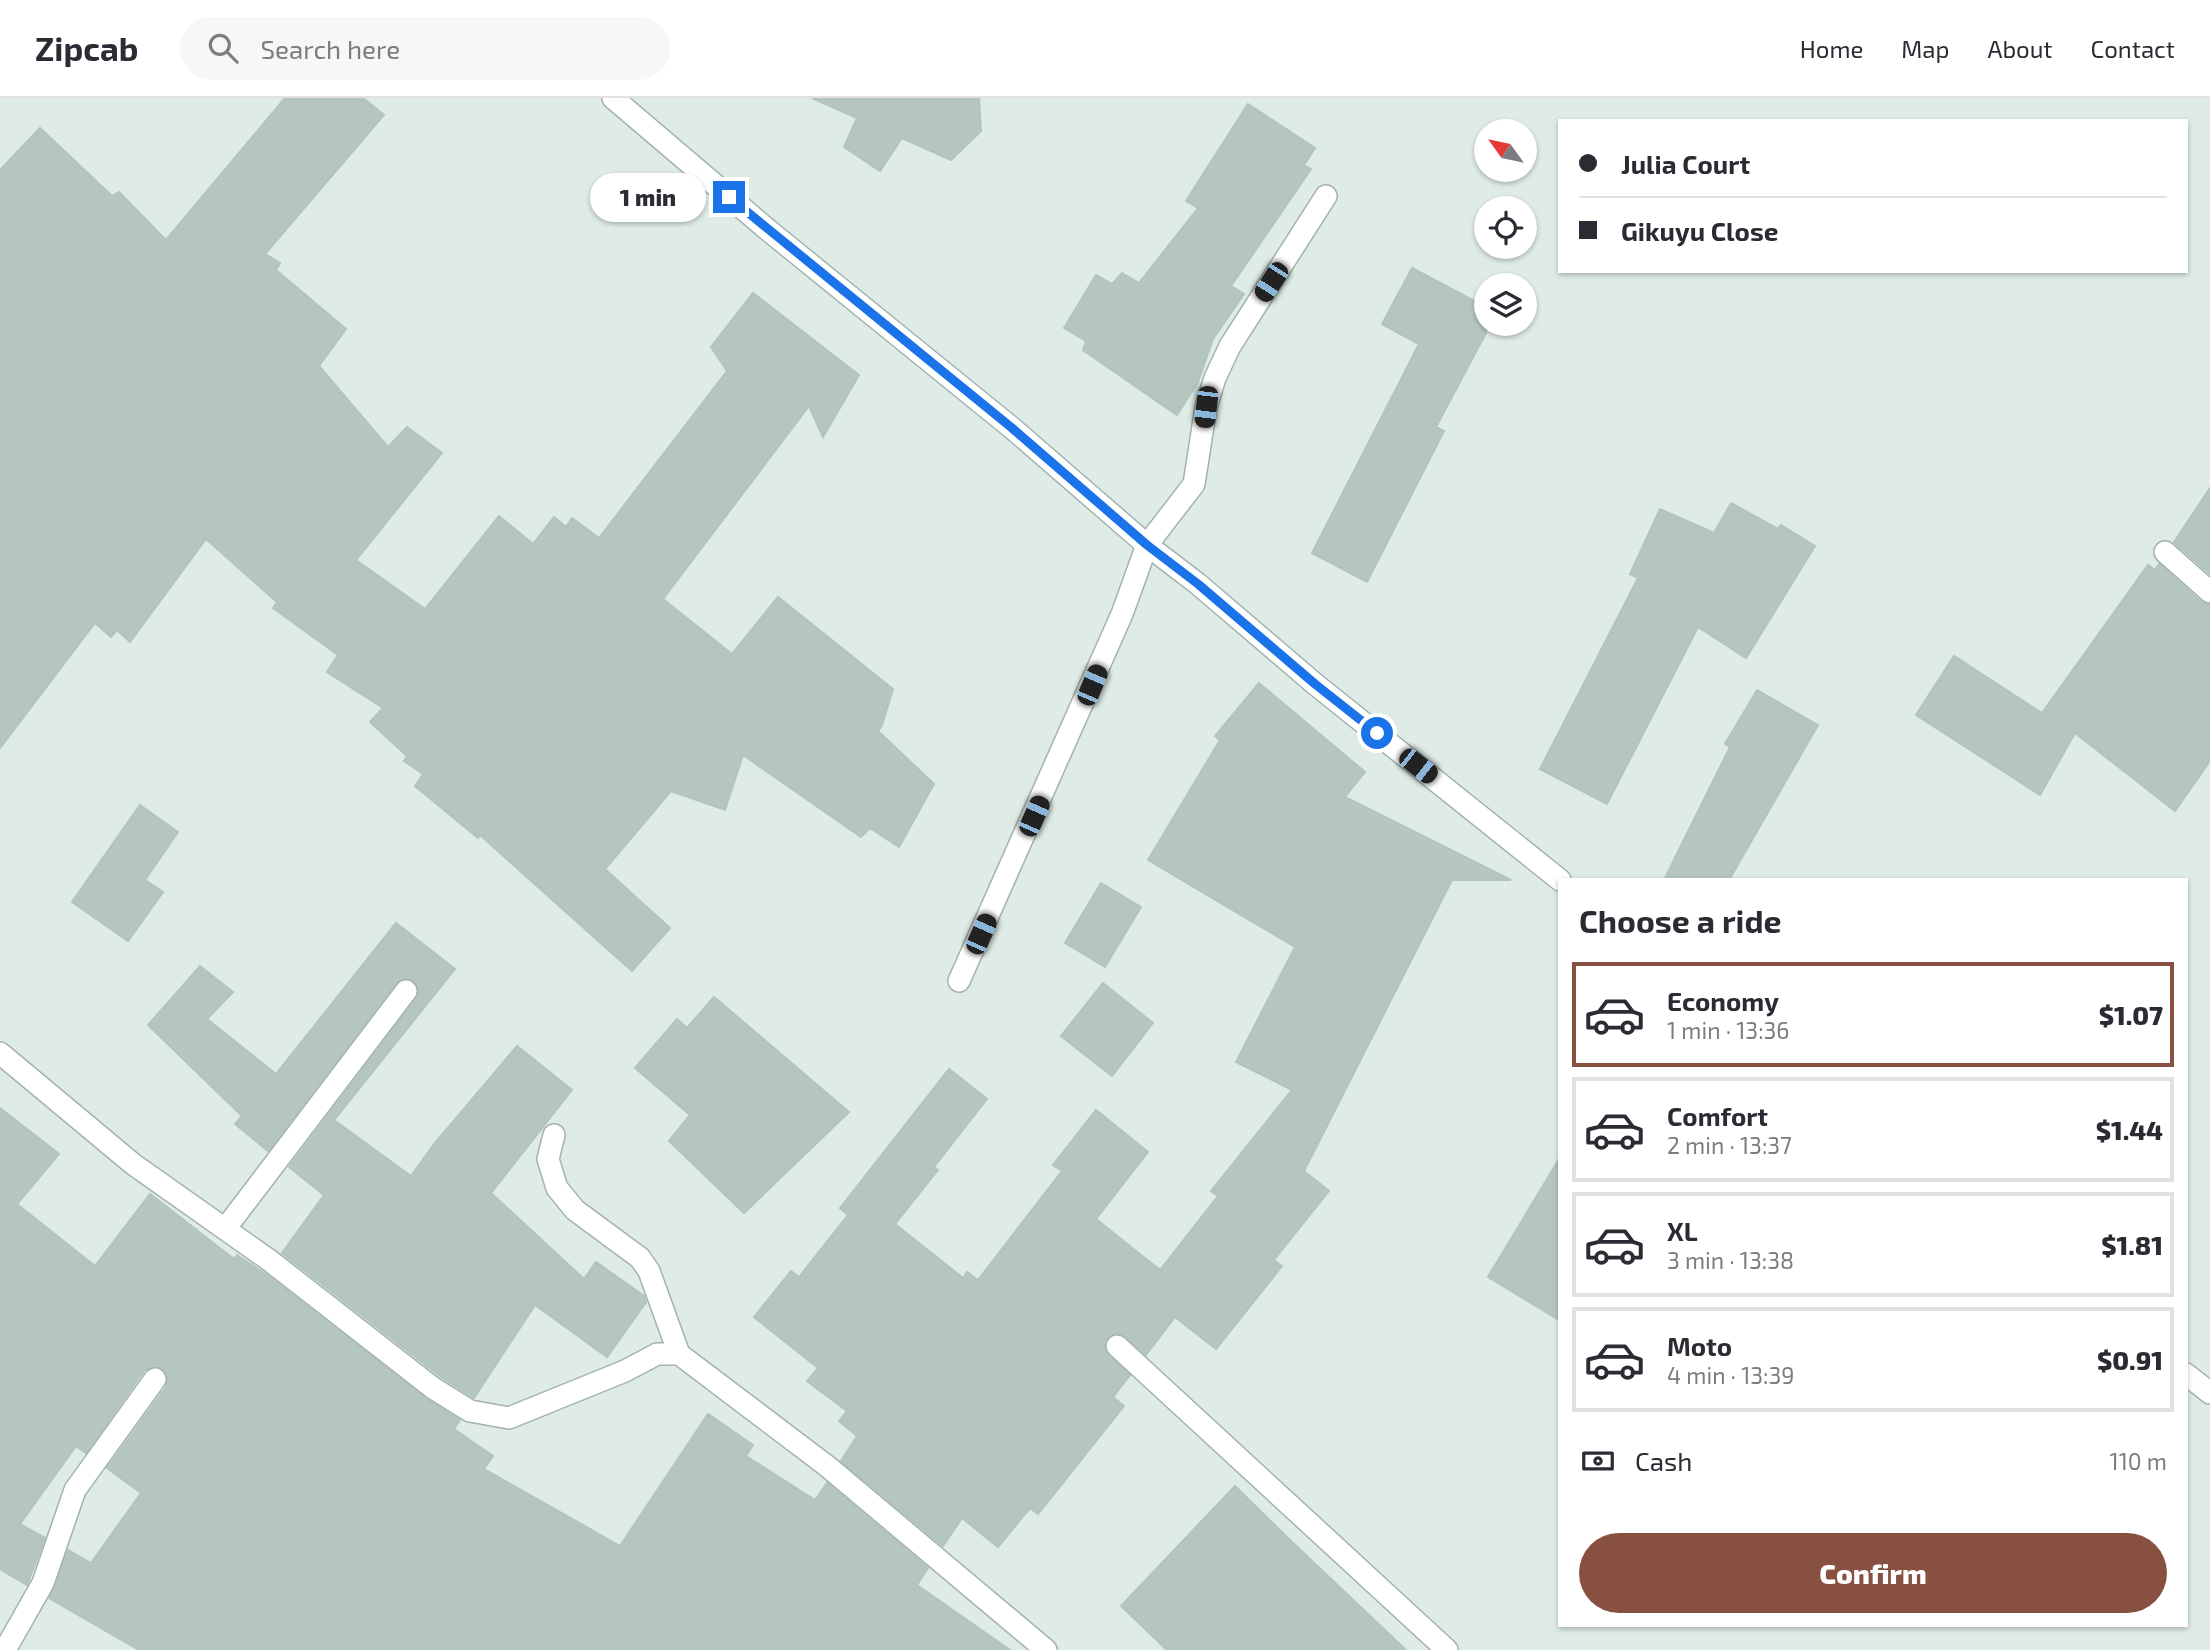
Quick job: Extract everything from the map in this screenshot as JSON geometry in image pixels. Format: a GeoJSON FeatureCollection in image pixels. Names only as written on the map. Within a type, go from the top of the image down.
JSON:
{"type":"FeatureCollection","features":[{"type":"Feature","properties":{"kind":"street"},"geometry":{"type":"LineString","coordinates":[[613,98],[768,230],[1012,428],[1147,545],[1198,584],[1315,684],[1558,878]]}},
{"type":"Feature","properties":{"kind":"street"},"geometry":{"type":"LineString","coordinates":[[959,982],[1122,614],[1147,545],[1194,484],[1206,407],[1215,378],[1230,346],[1325,196]]}},
{"type":"Feature","properties":{"kind":"street"},"geometry":{"type":"LineString","coordinates":[[2165,552],[2210,592]]}},
{"type":"Feature","properties":{"kind":"street"},"geometry":{"type":"LineString","coordinates":[[225,1229],[406,990]]}},
{"type":"Feature","properties":{"kind":"street"},"geometry":{"type":"LineString","coordinates":[[0,1053],[133,1164],[269,1260],[433,1388],[470,1411],[509,1418],[612,1376],[657,1354],[679,1354]]}},
{"type":"Feature","properties":{"kind":"street"},"geometry":{"type":"LineString","coordinates":[[554,1135],[548,1158],[557,1188],[575,1210],[640,1258],[649,1271],[679,1354],[827,1465],[1046,1650]]}},
{"type":"Feature","properties":{"kind":"street"},"geometry":{"type":"LineString","coordinates":[[1117,1346],[1447,1650]]}},
{"type":"Feature","properties":{"kind":"street"},"geometry":{"type":"LineString","coordinates":[[2188,1376],[2210,1393]]}},
{"type":"Feature","properties":{"kind":"street"},"geometry":{"type":"LineString","coordinates":[[5,1650],[43,1583],[75,1490],[156,1379]]}},
{"type":"Feature","properties":{"kind":"building"},"geometry":{"type":"Polygon","coordinates":[[[285,98],[363,98],[384,115],[265,254],[280,263],[276,270],[346,329],[319,366],[388,447],[407,427],[442,453],[356,560],[425,609],[499,516],[533,544],[554,517],[566,527],[572,518],[599,538],[727,371],[711,347],[753,293],[859,375],[823,437],[809,406],[663,599],[732,654],[778,597],[893,689],[878,731],[934,784],[899,847],[870,828],[861,837],[743,755],[725,810],[671,791],[605,869],[670,928],[632,971],[480,835],[478,838],[415,786],[423,774],[404,761],[407,756],[370,722],[383,708],[327,672],[338,655],[273,608],[277,602],[206,539],[130,642],[117,630],[111,637],[95,623],[0,748],[0,170],[40,128],[112,196],[119,192],[166,240],[285,98]]]}},
{"type":"Feature","properties":{"kind":"building"},"geometry":{"type":"Polygon","coordinates":[[[812,98],[979,98],[981,131],[951,160],[902,138],[880,171],[844,147],[857,118],[812,98]]]}},
{"type":"Feature","properties":{"kind":"building"},"geometry":{"type":"Polygon","coordinates":[[[1248,104],[1315,148],[1304,165],[1311,169],[1231,286],[1244,294],[1213,339],[1198,382],[1177,415],[1083,350],[1086,341],[1064,328],[1096,275],[1112,284],[1122,273],[1139,283],[1198,208],[1186,201],[1248,104]]]}},
{"type":"Feature","properties":{"kind":"building"},"geometry":{"type":"Polygon","coordinates":[[[1412,268],[1474,301],[1474,336],[1484,336],[1436,427],[1444,431],[1367,582],[1312,553],[1419,344],[1382,324],[1412,268]]]}},
{"type":"Feature","properties":{"kind":"building"},"geometry":{"type":"Polygon","coordinates":[[[2210,488],[2210,574],[2174,542],[2210,488]]]}},
{"type":"Feature","properties":{"kind":"building"},"geometry":{"type":"Polygon","coordinates":[[[1731,503],[1778,529],[1781,525],[1815,546],[1746,658],[1698,627],[1607,804],[1540,769],[1638,578],[1630,574],[1660,509],[1714,533],[1731,503]]]}},
{"type":"Feature","properties":{"kind":"building"},"geometry":{"type":"Polygon","coordinates":[[[2159,564],[2201,602],[2210,605],[2210,761],[2175,811],[2075,733],[2040,795],[1916,715],[1954,656],[2042,713],[2148,565],[2155,570],[2159,564]]]}},
{"type":"Feature","properties":{"kind":"building"},"geometry":{"type":"Polygon","coordinates":[[[1259,683],[1365,772],[1345,797],[1511,880],[1452,880],[1304,1171],[1329,1191],[1274,1260],[1282,1266],[1216,1349],[1175,1317],[1146,1355],[1121,1333],[1108,1337],[1104,1342],[1105,1351],[1130,1375],[1113,1397],[1124,1406],[1038,1514],[1030,1508],[998,1547],[962,1518],[943,1546],[841,1461],[857,1436],[839,1421],[847,1411],[807,1381],[818,1368],[754,1317],[791,1271],[799,1277],[848,1215],[840,1208],[949,1069],[987,1099],[934,1167],[938,1170],[895,1224],[963,1278],[967,1272],[978,1280],[1062,1171],[1053,1165],[1096,1110],[1148,1152],[1096,1219],[1160,1270],[1218,1196],[1211,1191],[1292,1090],[1236,1062],[1295,947],[1148,860],[1220,740],[1215,736],[1259,683]]]}},
{"type":"Feature","properties":{"kind":"building"},"geometry":{"type":"Polygon","coordinates":[[[1757,690],[1818,725],[1730,878],[1665,878],[1730,747],[1725,744],[1757,690]]]}},
{"type":"Feature","properties":{"kind":"building"},"geometry":{"type":"Polygon","coordinates":[[[140,805],[178,832],[145,880],[163,892],[128,941],[72,902],[140,805]]]}},
{"type":"Feature","properties":{"kind":"building"},"geometry":{"type":"Polygon","coordinates":[[[1101,883],[1141,907],[1105,967],[1065,943],[1101,883]]]}},
{"type":"Feature","properties":{"kind":"building"},"geometry":{"type":"Polygon","coordinates":[[[396,923],[455,969],[334,1120],[411,1176],[434,1144],[517,1046],[572,1090],[491,1193],[584,1279],[596,1262],[644,1296],[646,1302],[607,1357],[535,1305],[474,1398],[441,1377],[282,1253],[324,1195],[289,1167],[416,999],[418,987],[413,980],[402,979],[396,983],[268,1151],[235,1124],[242,1116],[148,1025],[200,966],[233,992],[207,1019],[276,1074],[396,923]]]}},
{"type":"Feature","properties":{"kind":"building"},"geometry":{"type":"Polygon","coordinates":[[[1103,983],[1153,1023],[1112,1076],[1061,1036],[1103,983]]]}},
{"type":"Feature","properties":{"kind":"building"},"geometry":{"type":"Polygon","coordinates":[[[714,997],[849,1112],[744,1213],[669,1141],[690,1115],[635,1068],[677,1019],[687,1028],[714,997]]]}},
{"type":"Feature","properties":{"kind":"building"},"geometry":{"type":"Polygon","coordinates":[[[0,1108],[59,1154],[17,1204],[95,1266],[150,1194],[234,1259],[237,1255],[267,1275],[425,1398],[460,1420],[454,1429],[493,1456],[484,1469],[620,1546],[708,1414],[753,1445],[746,1456],[815,1500],[827,1483],[928,1568],[917,1585],[1010,1650],[139,1650],[49,1598],[68,1550],[91,1563],[141,1493],[107,1468],[166,1387],[167,1374],[162,1368],[150,1367],[144,1371],[86,1453],[76,1446],[20,1524],[45,1538],[27,1585],[0,1569],[0,1108]]]}},
{"type":"Feature","properties":{"kind":"building"},"geometry":{"type":"Polygon","coordinates":[[[1558,1161],[1558,1319],[1488,1277],[1558,1161]]]}},
{"type":"Feature","properties":{"kind":"building"},"geometry":{"type":"Polygon","coordinates":[[[1235,1486],[1406,1650],[1167,1650],[1121,1606],[1235,1486]]]}},
{"type":"Feature","properties":{"kind":"route"},"geometry":{"type":"LineString","coordinates":[[729,197],[1012,428],[1147,545],[1377,733]]}}]}
